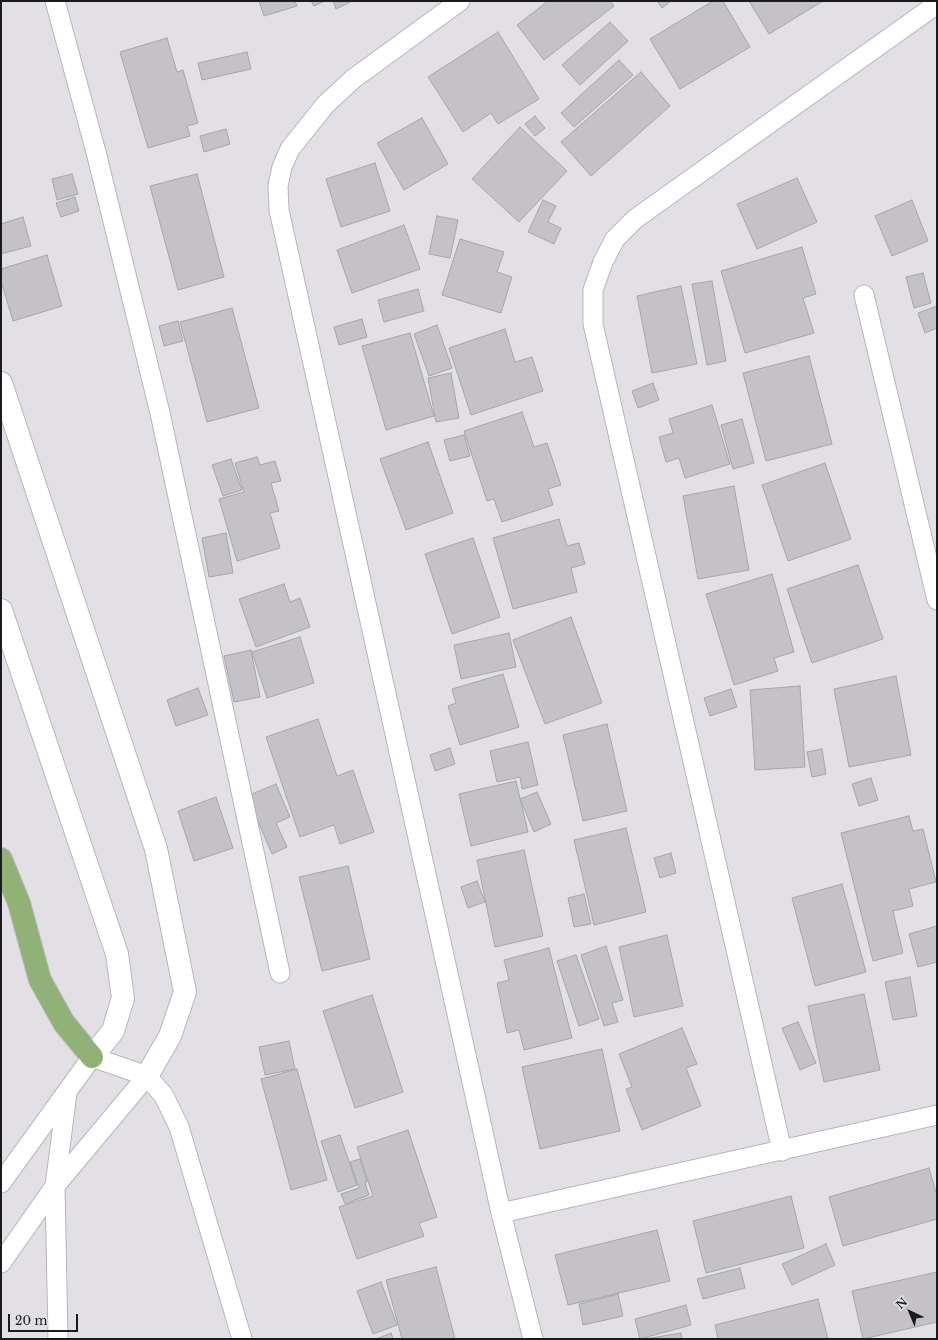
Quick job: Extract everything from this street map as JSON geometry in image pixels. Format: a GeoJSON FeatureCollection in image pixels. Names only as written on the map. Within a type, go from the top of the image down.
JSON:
{"type":"FeatureCollection","features":[{"type":"Feature","properties":{"kind":"highway"},"geometry":{"type":"LineString","coordinates":[[1,859],[19,903],[40,980],[64,1023],[92,1057]]}},
{"type":"Feature","properties":{"kind":"main road"},"geometry":{"type":"LineString","coordinates":[[1,383],[156,849],[185,992],[170,1036],[147,1076]]}},
{"type":"Feature","properties":{"kind":"main road"},"geometry":{"type":"LineString","coordinates":[[1,610],[117,954],[123,998],[112,1031],[92,1057]]}},
{"type":"Feature","properties":{"kind":"street"},"geometry":{"type":"LineString","coordinates":[[55,1],[96,152],[160,413],[280,973]]}},
{"type":"Feature","properties":{"kind":"street"},"geometry":{"type":"LineString","coordinates":[[460,1],[353,79],[325,105],[290,149],[282,167],[278,186],[279,204],[501,1213],[533,1339]]}},
{"type":"Feature","properties":{"kind":"street"},"geometry":{"type":"LineString","coordinates":[[782,1151],[593,324],[593,290],[603,262],[615,239],[635,219],[937,4]]}},
{"type":"Feature","properties":{"kind":"street"},"geometry":{"type":"LineString","coordinates":[[864,295],[937,600]]}},
{"type":"Feature","properties":{"kind":"street"},"geometry":{"type":"LineString","coordinates":[[1,1183],[92,1057],[147,1076],[164,1096],[179,1127],[242,1339]]}},
{"type":"Feature","properties":{"kind":"street"},"geometry":{"type":"LineString","coordinates":[[1,1263],[55,1186],[147,1076]]}},
{"type":"Feature","properties":{"kind":"street"},"geometry":{"type":"LineString","coordinates":[[58,1339],[55,1186],[67,1092]]}},
{"type":"Feature","properties":{"kind":"street"},"geometry":{"type":"LineString","coordinates":[[501,1213],[937,1115]]}},
{"type":"Feature","properties":{"kind":"building"},"geometry":{"type":"Polygon","coordinates":[[[259,1],[295,1],[297,6],[264,16],[259,1]]]}},
{"type":"Feature","properties":{"kind":"building"},"geometry":{"type":"Polygon","coordinates":[[[311,1],[325,1],[314,6],[311,1]]]}},
{"type":"Feature","properties":{"kind":"building"},"geometry":{"type":"Polygon","coordinates":[[[333,1],[352,1],[336,9],[333,1]]]}},
{"type":"Feature","properties":{"kind":"building"},"geometry":{"type":"Polygon","coordinates":[[[548,1],[610,1],[614,6],[544,60],[517,25],[548,1]]]}},
{"type":"Feature","properties":{"kind":"building"},"geometry":{"type":"Polygon","coordinates":[[[657,1],[671,1],[662,8],[657,1]]]}},
{"type":"Feature","properties":{"kind":"building"},"geometry":{"type":"Polygon","coordinates":[[[713,1],[723,1],[750,47],[680,89],[650,39],[713,1]]]}},
{"type":"Feature","properties":{"kind":"building"},"geometry":{"type":"Polygon","coordinates":[[[749,1],[823,1],[769,34],[749,1]]]}},
{"type":"Feature","properties":{"kind":"building"},"geometry":{"type":"Polygon","coordinates":[[[610,22],[628,41],[580,85],[562,65],[610,22]]]}},
{"type":"Feature","properties":{"kind":"building"},"geometry":{"type":"Polygon","coordinates":[[[498,32],[539,99],[498,124],[491,113],[463,132],[428,77],[498,32]]]}},
{"type":"Feature","properties":{"kind":"building"},"geometry":{"type":"Polygon","coordinates":[[[167,38],[177,72],[183,70],[198,123],[187,126],[190,136],[148,148],[120,52],[167,38]]]}},
{"type":"Feature","properties":{"kind":"building"},"geometry":{"type":"Polygon","coordinates":[[[247,52],[251,69],[202,80],[198,63],[247,52]]]}},
{"type":"Feature","properties":{"kind":"building"},"geometry":{"type":"Polygon","coordinates":[[[619,60],[633,75],[574,127],[561,113],[619,60]]]}},
{"type":"Feature","properties":{"kind":"building"},"geometry":{"type":"Polygon","coordinates":[[[641,72],[670,106],[591,176],[561,142],[641,72]]]}},
{"type":"Feature","properties":{"kind":"building"},"geometry":{"type":"Polygon","coordinates":[[[535,116],[545,128],[535,136],[525,124],[535,116]]]}},
{"type":"Feature","properties":{"kind":"building"},"geometry":{"type":"Polygon","coordinates":[[[422,118],[448,164],[404,190],[377,143],[422,118]]]}},
{"type":"Feature","properties":{"kind":"building"},"geometry":{"type":"Polygon","coordinates":[[[520,127],[567,171],[519,222],[472,179],[520,127]]]}},
{"type":"Feature","properties":{"kind":"building"},"geometry":{"type":"Polygon","coordinates":[[[226,129],[230,144],[204,152],[200,136],[226,129]]]}},
{"type":"Feature","properties":{"kind":"building"},"geometry":{"type":"Polygon","coordinates":[[[375,163],[390,211],[341,227],[326,179],[375,163]]]}},
{"type":"Feature","properties":{"kind":"building"},"geometry":{"type":"Polygon","coordinates":[[[72,174],[78,194],[57,200],[52,179],[72,174]]]}},
{"type":"Feature","properties":{"kind":"building"},"geometry":{"type":"Polygon","coordinates":[[[197,174],[224,277],[178,290],[150,186],[197,174]]]}},
{"type":"Feature","properties":{"kind":"building"},"geometry":{"type":"Polygon","coordinates":[[[797,178],[817,222],[757,249],[737,204],[797,178]]]}},
{"type":"Feature","properties":{"kind":"building"},"geometry":{"type":"Polygon","coordinates":[[[75,197],[79,211],[61,217],[56,203],[75,197]]]}},
{"type":"Feature","properties":{"kind":"building"},"geometry":{"type":"Polygon","coordinates":[[[543,200],[556,206],[548,222],[561,228],[554,244],[528,232],[543,200]]]}},
{"type":"Feature","properties":{"kind":"building"},"geometry":{"type":"Polygon","coordinates":[[[912,200],[928,241],[892,256],[875,216],[912,200]]]}},
{"type":"Feature","properties":{"kind":"building"},"geometry":{"type":"Polygon","coordinates":[[[437,216],[458,220],[450,258],[429,254],[437,216]]]}},
{"type":"Feature","properties":{"kind":"building"},"geometry":{"type":"Polygon","coordinates":[[[23,217],[31,246],[1,254],[1,224],[23,217]]]}},
{"type":"Feature","properties":{"kind":"building"},"geometry":{"type":"Polygon","coordinates":[[[404,225],[420,269],[352,293],[337,250],[404,225]]]}},
{"type":"Feature","properties":{"kind":"building"},"geometry":{"type":"Polygon","coordinates":[[[460,239],[504,252],[497,272],[512,277],[501,313],[442,295],[460,239]]]}},
{"type":"Feature","properties":{"kind":"building"},"geometry":{"type":"Polygon","coordinates":[[[802,247],[816,294],[803,298],[814,333],[745,353],[721,271],[802,247]]]}},
{"type":"Feature","properties":{"kind":"building"},"geometry":{"type":"Polygon","coordinates":[[[47,255],[62,306],[13,321],[1,281],[1,269],[47,255]]]}},
{"type":"Feature","properties":{"kind":"building"},"geometry":{"type":"Polygon","coordinates":[[[923,273],[931,303],[914,308],[906,277],[923,273]]]}},
{"type":"Feature","properties":{"kind":"building"},"geometry":{"type":"Polygon","coordinates":[[[712,281],[726,361],[707,365],[692,284],[712,281]]]}},
{"type":"Feature","properties":{"kind":"building"},"geometry":{"type":"Polygon","coordinates":[[[681,286],[697,364],[652,373],[637,296],[681,286]]]}},
{"type":"Feature","properties":{"kind":"building"},"geometry":{"type":"Polygon","coordinates":[[[418,289],[424,311],[384,322],[378,300],[418,289]]]}},
{"type":"Feature","properties":{"kind":"building"},"geometry":{"type":"Polygon","coordinates":[[[937,306],[937,328],[925,333],[918,313],[937,306]]]}},
{"type":"Feature","properties":{"kind":"building"},"geometry":{"type":"Polygon","coordinates":[[[232,308],[259,408],[207,422],[180,322],[232,308]]]}},
{"type":"Feature","properties":{"kind":"building"},"geometry":{"type":"Polygon","coordinates":[[[362,319],[367,337],[339,345],[334,327],[362,319]]]}},
{"type":"Feature","properties":{"kind":"building"},"geometry":{"type":"Polygon","coordinates":[[[178,321],[183,341],[164,346],[159,326],[178,321]]]}},
{"type":"Feature","properties":{"kind":"building"},"geometry":{"type":"Polygon","coordinates":[[[437,325],[452,368],[429,376],[414,334],[437,325]]]}},
{"type":"Feature","properties":{"kind":"building"},"geometry":{"type":"Polygon","coordinates":[[[505,329],[515,362],[532,357],[543,391],[471,415],[449,348],[505,329]]]}},
{"type":"Feature","properties":{"kind":"building"},"geometry":{"type":"Polygon","coordinates":[[[410,333],[434,416],[386,430],[362,346],[410,333]]]}},
{"type":"Feature","properties":{"kind":"building"},"geometry":{"type":"Polygon","coordinates":[[[809,356],[832,444],[766,461],[743,373],[809,356]]]}},
{"type":"Feature","properties":{"kind":"building"},"geometry":{"type":"Polygon","coordinates":[[[451,373],[459,418],[436,422],[428,378],[451,373]]]}},
{"type":"Feature","properties":{"kind":"building"},"geometry":{"type":"Polygon","coordinates":[[[653,383],[659,400],[638,408],[632,391],[653,383]]]}},
{"type":"Feature","properties":{"kind":"building"},"geometry":{"type":"Polygon","coordinates":[[[712,405],[730,464],[685,478],[679,458],[666,462],[659,437],[673,433],[669,419],[712,405]]]}},
{"type":"Feature","properties":{"kind":"building"},"geometry":{"type":"Polygon","coordinates":[[[522,412],[534,447],[547,443],[561,485],[548,489],[553,505],[502,522],[494,499],[487,501],[464,431],[522,412]]]}},
{"type":"Feature","properties":{"kind":"building"},"geometry":{"type":"Polygon","coordinates":[[[742,419],[754,463],[733,469],[721,425],[742,419]]]}},
{"type":"Feature","properties":{"kind":"building"},"geometry":{"type":"Polygon","coordinates":[[[464,435],[470,456],[450,461],[444,440],[464,435]]]}},
{"type":"Feature","properties":{"kind":"building"},"geometry":{"type":"Polygon","coordinates":[[[428,442],[453,513],[406,530],[380,459],[428,442]]]}},
{"type":"Feature","properties":{"kind":"building"},"geometry":{"type":"Polygon","coordinates":[[[257,457],[260,465],[275,461],[281,481],[271,483],[279,511],[270,513],[280,548],[237,561],[219,499],[244,492],[235,463],[257,457]]]}},
{"type":"Feature","properties":{"kind":"building"},"geometry":{"type":"Polygon","coordinates":[[[231,459],[242,490],[223,496],[212,465],[231,459]]]}},
{"type":"Feature","properties":{"kind":"building"},"geometry":{"type":"Polygon","coordinates":[[[825,463],[851,539],[788,561],[762,485],[825,463]]]}},
{"type":"Feature","properties":{"kind":"building"},"geometry":{"type":"Polygon","coordinates":[[[734,486],[749,570],[698,579],[683,496],[734,486]]]}},
{"type":"Feature","properties":{"kind":"building"},"geometry":{"type":"Polygon","coordinates":[[[559,519],[567,546],[579,543],[585,564],[571,568],[577,592],[513,609],[493,538],[559,519]]]}},
{"type":"Feature","properties":{"kind":"building"},"geometry":{"type":"Polygon","coordinates":[[[226,533],[233,573],[209,577],[202,538],[226,533]]]}},
{"type":"Feature","properties":{"kind":"building"},"geometry":{"type":"Polygon","coordinates":[[[473,538],[500,617],[452,634],[425,554],[473,538]]]}},
{"type":"Feature","properties":{"kind":"building"},"geometry":{"type":"Polygon","coordinates":[[[858,565],[883,639],[812,663],[787,589],[858,565]]]}},
{"type":"Feature","properties":{"kind":"building"},"geometry":{"type":"Polygon","coordinates":[[[772,574],[794,652],[774,658],[778,671],[734,685],[706,594],[772,574]]]}},
{"type":"Feature","properties":{"kind":"building"},"geometry":{"type":"Polygon","coordinates":[[[284,584],[290,602],[300,598],[310,627],[256,647],[239,599],[284,584]]]}},
{"type":"Feature","properties":{"kind":"building"},"geometry":{"type":"Polygon","coordinates":[[[571,617],[602,703],[545,724],[513,640],[571,617]]]}},
{"type":"Feature","properties":{"kind":"building"},"geometry":{"type":"Polygon","coordinates":[[[509,633],[516,667],[461,679],[454,645],[509,633]]]}},
{"type":"Feature","properties":{"kind":"building"},"geometry":{"type":"Polygon","coordinates":[[[300,637],[314,683],[267,698],[252,652],[300,637]]]}},
{"type":"Feature","properties":{"kind":"building"},"geometry":{"type":"Polygon","coordinates":[[[251,650],[260,697],[234,702],[224,656],[251,650]]]}},
{"type":"Feature","properties":{"kind":"building"},"geometry":{"type":"Polygon","coordinates":[[[503,674],[519,727],[460,745],[448,706],[456,703],[452,689],[503,674]]]}},
{"type":"Feature","properties":{"kind":"building"},"geometry":{"type":"Polygon","coordinates":[[[896,676],[911,755],[849,767],[834,689],[896,676]]]}},
{"type":"Feature","properties":{"kind":"building"},"geometry":{"type":"Polygon","coordinates":[[[800,686],[805,767],[755,770],[750,690],[800,686]]]}},
{"type":"Feature","properties":{"kind":"building"},"geometry":{"type":"Polygon","coordinates":[[[198,688],[208,715],[176,726],[167,700],[198,688]]]}},
{"type":"Feature","properties":{"kind":"building"},"geometry":{"type":"Polygon","coordinates":[[[731,689],[737,707],[710,716],[704,698],[731,689]]]}},
{"type":"Feature","properties":{"kind":"building"},"geometry":{"type":"Polygon","coordinates":[[[318,719],[337,776],[353,770],[374,832],[340,844],[334,825],[300,837],[266,737],[318,719]]]}},
{"type":"Feature","properties":{"kind":"building"},"geometry":{"type":"Polygon","coordinates":[[[607,724],[627,811],[583,821],[563,735],[607,724]]]}},
{"type":"Feature","properties":{"kind":"building"},"geometry":{"type":"Polygon","coordinates":[[[528,742],[538,785],[522,789],[520,777],[497,782],[490,751],[528,742]]]}},
{"type":"Feature","properties":{"kind":"building"},"geometry":{"type":"Polygon","coordinates":[[[450,748],[455,764],[435,771],[430,755],[450,748]]]}},
{"type":"Feature","properties":{"kind":"building"},"geometry":{"type":"Polygon","coordinates":[[[822,749],[826,774],[812,777],[807,752],[822,749]]]}},
{"type":"Feature","properties":{"kind":"building"},"geometry":{"type":"Polygon","coordinates":[[[871,778],[878,800],[859,806],[852,784],[871,778]]]}},
{"type":"Feature","properties":{"kind":"building"},"geometry":{"type":"Polygon","coordinates":[[[516,781],[528,832],[471,846],[459,794],[516,781]]]}},
{"type":"Feature","properties":{"kind":"building"},"geometry":{"type":"Polygon","coordinates":[[[276,784],[290,817],[276,823],[287,847],[272,854],[247,796],[276,784]]]}},
{"type":"Feature","properties":{"kind":"building"},"geometry":{"type":"Polygon","coordinates":[[[537,792],[551,824],[534,832],[520,799],[537,792]]]}},
{"type":"Feature","properties":{"kind":"building"},"geometry":{"type":"Polygon","coordinates":[[[216,797],[233,848],[194,861],[178,811],[216,797]]]}},
{"type":"Feature","properties":{"kind":"building"},"geometry":{"type":"Polygon","coordinates":[[[909,816],[913,831],[923,829],[936,882],[909,889],[913,906],[893,911],[903,953],[873,961],[841,833],[909,816]]]}},
{"type":"Feature","properties":{"kind":"building"},"geometry":{"type":"Polygon","coordinates":[[[626,828],[646,912],[594,925],[574,840],[626,828]]]}},
{"type":"Feature","properties":{"kind":"building"},"geometry":{"type":"Polygon","coordinates":[[[524,850],[543,936],[495,947],[477,860],[524,850]]]}},
{"type":"Feature","properties":{"kind":"building"},"geometry":{"type":"Polygon","coordinates":[[[671,853],[676,873],[660,878],[654,858],[671,853]]]}},
{"type":"Feature","properties":{"kind":"building"},"geometry":{"type":"Polygon","coordinates":[[[348,866],[370,959],[322,971],[299,877],[348,866]]]}},
{"type":"Feature","properties":{"kind":"building"},"geometry":{"type":"Polygon","coordinates":[[[477,881],[485,902],[468,908],[461,887],[477,881]]]}},
{"type":"Feature","properties":{"kind":"building"},"geometry":{"type":"Polygon","coordinates":[[[842,884],[866,972],[815,986],[792,898],[842,884]]]}},
{"type":"Feature","properties":{"kind":"building"},"geometry":{"type":"Polygon","coordinates":[[[584,894],[591,924],[574,927],[568,898],[584,894]]]}},
{"type":"Feature","properties":{"kind":"building"},"geometry":{"type":"Polygon","coordinates":[[[937,926],[937,962],[918,967],[909,934],[937,926]]]}},
{"type":"Feature","properties":{"kind":"building"},"geometry":{"type":"Polygon","coordinates":[[[667,935],[683,1006],[634,1017],[619,947],[667,935]]]}},
{"type":"Feature","properties":{"kind":"building"},"geometry":{"type":"Polygon","coordinates":[[[606,946],[623,1000],[612,1003],[618,1022],[604,1026],[581,955],[606,946]]]}},
{"type":"Feature","properties":{"kind":"building"},"geometry":{"type":"Polygon","coordinates":[[[549,948],[572,1038],[524,1050],[519,1030],[507,1033],[497,983],[509,980],[504,960],[549,948]]]}},
{"type":"Feature","properties":{"kind":"building"},"geometry":{"type":"Polygon","coordinates":[[[576,955],[599,1019],[579,1026],[557,961],[576,955]]]}},
{"type":"Feature","properties":{"kind":"building"},"geometry":{"type":"Polygon","coordinates":[[[910,977],[917,1016],[893,1020],[885,982],[910,977]]]}},
{"type":"Feature","properties":{"kind":"building"},"geometry":{"type":"Polygon","coordinates":[[[864,994],[880,1070],[824,1082],[808,1006],[864,994]]]}},
{"type":"Feature","properties":{"kind":"building"},"geometry":{"type":"Polygon","coordinates":[[[372,995],[403,1092],[355,1108],[323,1011],[372,995]]]}},
{"type":"Feature","properties":{"kind":"building"},"geometry":{"type":"Polygon","coordinates":[[[798,1022],[816,1063],[800,1070],[782,1028],[798,1022]]]}},
{"type":"Feature","properties":{"kind":"building"},"geometry":{"type":"Polygon","coordinates":[[[682,1028],[697,1064],[686,1068],[701,1106],[642,1130],[626,1089],[632,1087],[619,1054],[682,1028]]]}},
{"type":"Feature","properties":{"kind":"building"},"geometry":{"type":"Polygon","coordinates":[[[289,1041],[295,1069],[265,1075],[259,1047],[289,1041]]]}},
{"type":"Feature","properties":{"kind":"building"},"geometry":{"type":"Polygon","coordinates":[[[602,1049],[620,1131],[540,1149],[522,1067],[602,1049]]]}},
{"type":"Feature","properties":{"kind":"building"},"geometry":{"type":"Polygon","coordinates":[[[297,1069],[327,1180],[291,1190],[261,1079],[297,1069]]]}},
{"type":"Feature","properties":{"kind":"building"},"geometry":{"type":"Polygon","coordinates":[[[408,1130],[437,1217],[419,1223],[424,1236],[357,1259],[339,1207],[373,1196],[357,1147],[408,1130]]]}},
{"type":"Feature","properties":{"kind":"building"},"geometry":{"type":"Polygon","coordinates":[[[340,1135],[357,1185],[338,1192],[321,1141],[340,1135]]]}},
{"type":"Feature","properties":{"kind":"building"},"geometry":{"type":"Polygon","coordinates":[[[360,1159],[367,1182],[365,1183],[369,1195],[345,1204],[341,1194],[359,1188],[350,1162],[360,1159]]]}},
{"type":"Feature","properties":{"kind":"building"},"geometry":{"type":"Polygon","coordinates":[[[929,1168],[937,1196],[937,1219],[843,1246],[829,1197],[929,1168]]]}},
{"type":"Feature","properties":{"kind":"building"},"geometry":{"type":"Polygon","coordinates":[[[791,1196],[804,1248],[706,1273],[693,1221],[791,1196]]]}},
{"type":"Feature","properties":{"kind":"building"},"geometry":{"type":"Polygon","coordinates":[[[657,1230],[670,1281],[568,1305],[555,1255],[657,1230]]]}},
{"type":"Feature","properties":{"kind":"building"},"geometry":{"type":"Polygon","coordinates":[[[826,1244],[835,1265],[792,1285],[782,1264],[826,1244]]]}},
{"type":"Feature","properties":{"kind":"building"},"geometry":{"type":"Polygon","coordinates":[[[436,1267],[455,1339],[402,1339],[386,1280],[436,1267]]]}},
{"type":"Feature","properties":{"kind":"building"},"geometry":{"type":"Polygon","coordinates":[[[740,1268],[745,1288],[703,1299],[697,1279],[740,1268]]]}},
{"type":"Feature","properties":{"kind":"building"},"geometry":{"type":"Polygon","coordinates":[[[937,1272],[937,1322],[863,1339],[852,1291],[937,1272]]]}},
{"type":"Feature","properties":{"kind":"building"},"geometry":{"type":"Polygon","coordinates":[[[381,1282],[397,1325],[373,1334],[357,1291],[381,1282]]]}},
{"type":"Feature","properties":{"kind":"building"},"geometry":{"type":"Polygon","coordinates":[[[618,1294],[623,1316],[583,1325],[579,1304],[618,1294]]]}},
{"type":"Feature","properties":{"kind":"building"},"geometry":{"type":"Polygon","coordinates":[[[818,1299],[828,1339],[718,1339],[715,1325],[818,1299]]]}},
{"type":"Feature","properties":{"kind":"building"},"geometry":{"type":"Polygon","coordinates":[[[686,1305],[691,1325],[640,1339],[635,1319],[686,1305]]]}},
{"type":"Feature","properties":{"kind":"building"},"geometry":{"type":"Polygon","coordinates":[[[391,1333],[393,1339],[376,1339],[391,1333]]]}},
{"type":"Feature","properties":{"kind":"building"},"geometry":{"type":"Polygon","coordinates":[[[681,1333],[682,1339],[645,1339],[681,1333]]]}}]}
